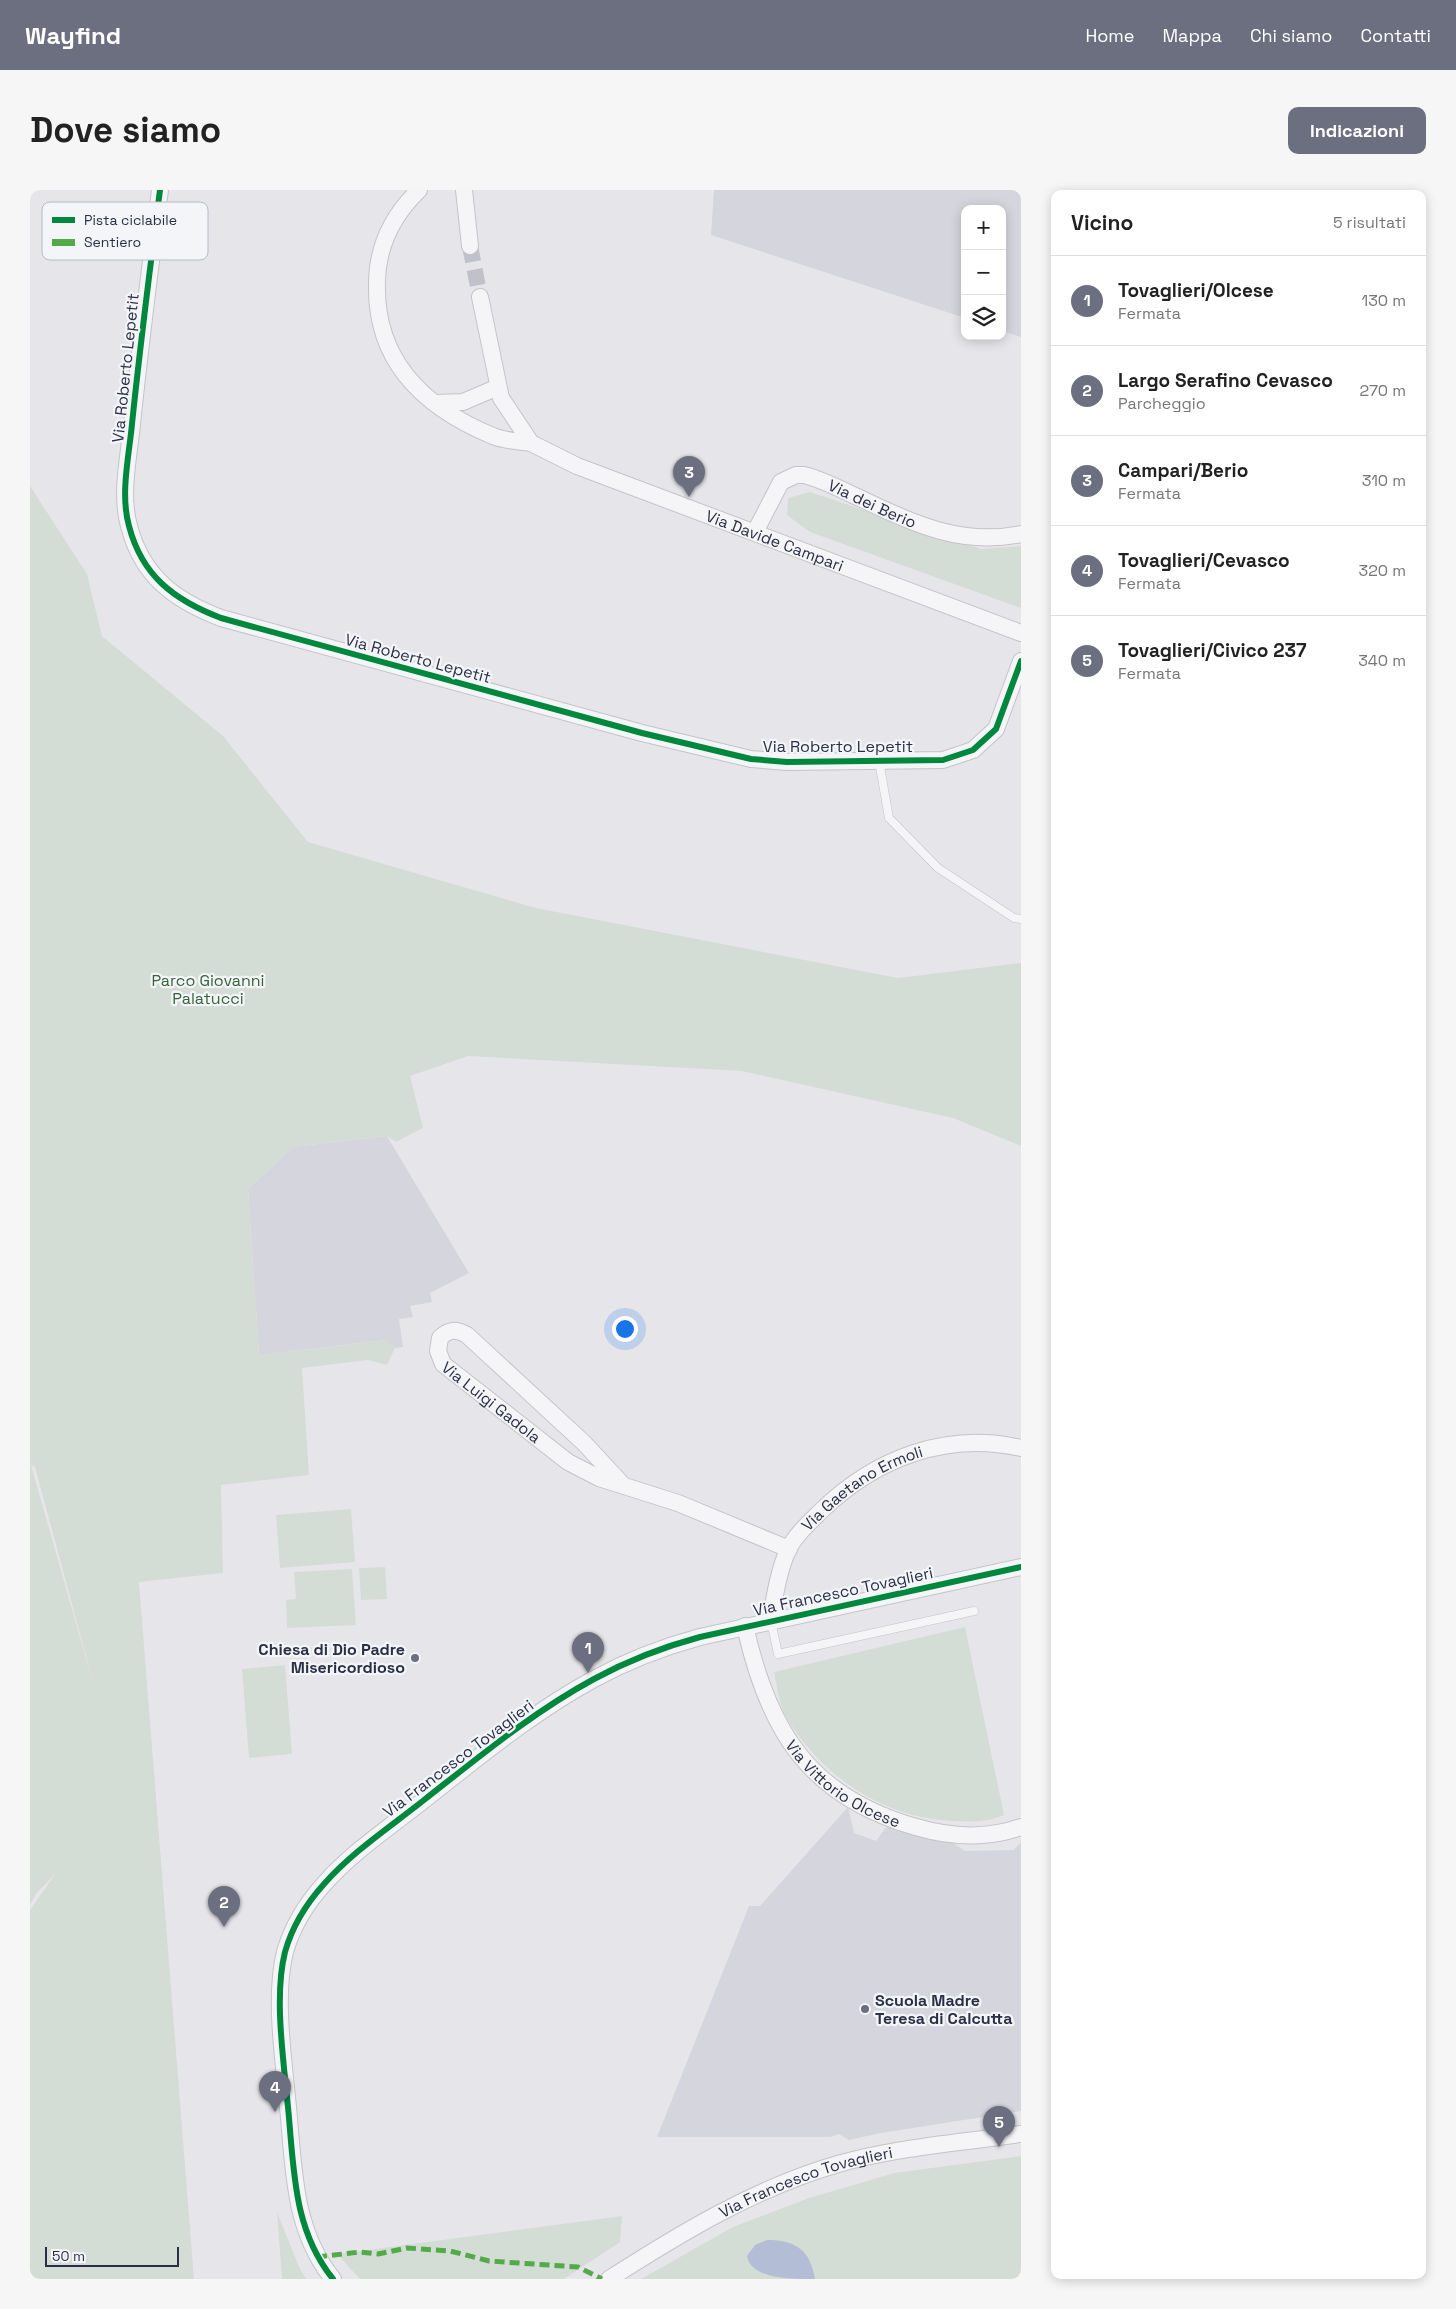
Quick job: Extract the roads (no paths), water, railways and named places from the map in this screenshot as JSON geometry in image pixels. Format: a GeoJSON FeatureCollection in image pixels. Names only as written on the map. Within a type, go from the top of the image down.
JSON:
{"type":"FeatureCollection","features":[{"type":"Feature","properties":{"kind":"street","name":"Via Davide Campari"},"geometry":{"type":"LineString","coordinates":[[419,190],[392,222],[381,245],[377,267],[376,294],[379,326],[392,358],[422,394],[450,414],[494,437],[530,443],[577,466],[1021,633]]}},
{"type":"Feature","properties":{"kind":"street"},"geometry":{"type":"LineString","coordinates":[[464,190],[470,246]]}},
{"type":"Feature","properties":{"kind":"street","name":"Via Roberto Lepetit"},"geometry":{"type":"LineString","coordinates":[[151,260],[135,394],[126,504],[128,524],[135,544],[151,572],[168,591],[184,602],[221,618],[669,739],[750,758],[787,762],[943,760],[973,750],[996,729],[1021,661]]}},
{"type":"Feature","properties":{"kind":"street"},"geometry":{"type":"LineString","coordinates":[[480,297],[501,398],[530,443]]}},
{"type":"Feature","properties":{"kind":"street"},"geometry":{"type":"LineString","coordinates":[[435,402],[463,402],[498,387]]}},
{"type":"Feature","properties":{"kind":"street","name":"Via dei Berio"},"geometry":{"type":"LineString","coordinates":[[755,532],[781,482],[796,475],[804,475],[937,531],[964,538],[980,539],[1021,534]]}},
{"type":"Feature","properties":{"kind":"street","name":"Via Luigi Gadola"},"geometry":{"type":"LineString","coordinates":[[623,1485],[584,1443],[467,1335],[458,1330],[450,1330],[440,1338],[438,1351],[444,1364],[506,1416],[568,1462],[599,1478],[723,1520],[789,1549]]}},
{"type":"Feature","properties":{"kind":"street","name":"Via Gaetano Ermoli"},"geometry":{"type":"LineString","coordinates":[[770,1621],[776,1587],[789,1549],[805,1527],[843,1490],[872,1471],[894,1460],[924,1449],[947,1445],[987,1444],[1021,1448]]}},
{"type":"Feature","properties":{"kind":"street","name":"Via Francesco Tovaglieri"},"geometry":{"type":"LineString","coordinates":[[333,2279],[317,2257],[300,2218],[291,2148],[283,2040],[282,1986],[285,1952],[300,1918],[314,1895],[344,1865],[489,1749],[560,1699],[596,1678],[654,1652],[680,1643],[745,1626],[1021,1566]]}},
{"type":"Feature","properties":{"kind":"street","name":"Via Vittorio Olcese"},"geometry":{"type":"LineString","coordinates":[[745,1626],[755,1670],[772,1712],[796,1750],[829,1786],[865,1809],[925,1829],[947,1834],[984,1836],[1021,1827]]}},
{"type":"Feature","properties":{"kind":"street","name":"Via Francesco Tovaglieri"},"geometry":{"type":"LineString","coordinates":[[609,2279],[678,2236],[741,2201],[786,2182],[839,2164],[905,2150],[1021,2134]]}},
{"type":"Feature","properties":{"kind":"lane"},"geometry":{"type":"LineString","coordinates":[[879,761],[889,818],[938,868],[1014,918],[1021,919]]}},
{"type":"Feature","properties":{"kind":"lane"},"geometry":{"type":"LineString","coordinates":[[770,1621],[778,1654],[974,1611]]}},
{"type":"Feature","properties":{"kind":"water"},"geometry":{"type":"Polygon","coordinates":[[[767,2240],[786,2242],[800,2249],[813,2269],[815,2279],[784,2278],[756,2269],[750,2264],[747,2256],[755,2245],[767,2240]]]}},
{"type":"Feature","properties":{"kind":"tunnel"},"geometry":{"type":"LineString","coordinates":[[470,246],[480,297]]}},
{"type":"Feature","properties":{"kind":"place","name":"Campari/Berio"},"geometry":{"type":"Point","coordinates":[689,497]}},
{"type":"Feature","properties":{"kind":"place","name":"Chiesa di Dio Padre Misericordioso"},"geometry":{"type":"Point","coordinates":[415,1658]}},
{"type":"Feature","properties":{"kind":"place","name":"Tovaglieri/Olcese"},"geometry":{"type":"Point","coordinates":[588,1673]}},
{"type":"Feature","properties":{"kind":"place","name":"Largo Serafino Cevasco"},"geometry":{"type":"Point","coordinates":[224,1927]}},
{"type":"Feature","properties":{"kind":"place","name":"Scuola Madre Teresa di Calcutta"},"geometry":{"type":"Point","coordinates":[865,2009]}},
{"type":"Feature","properties":{"kind":"place","name":"Tovaglieri/Cevasco"},"geometry":{"type":"Point","coordinates":[275,2112]}},
{"type":"Feature","properties":{"kind":"place","name":"Tovaglieri/Civico 237"},"geometry":{"type":"Point","coordinates":[999,2147]}},
{"type":"Feature","properties":{"kind":"park label","name":"Parco Giovanni Palatucci"},"geometry":{"type":"Point","coordinates":[208,989]}}]}
